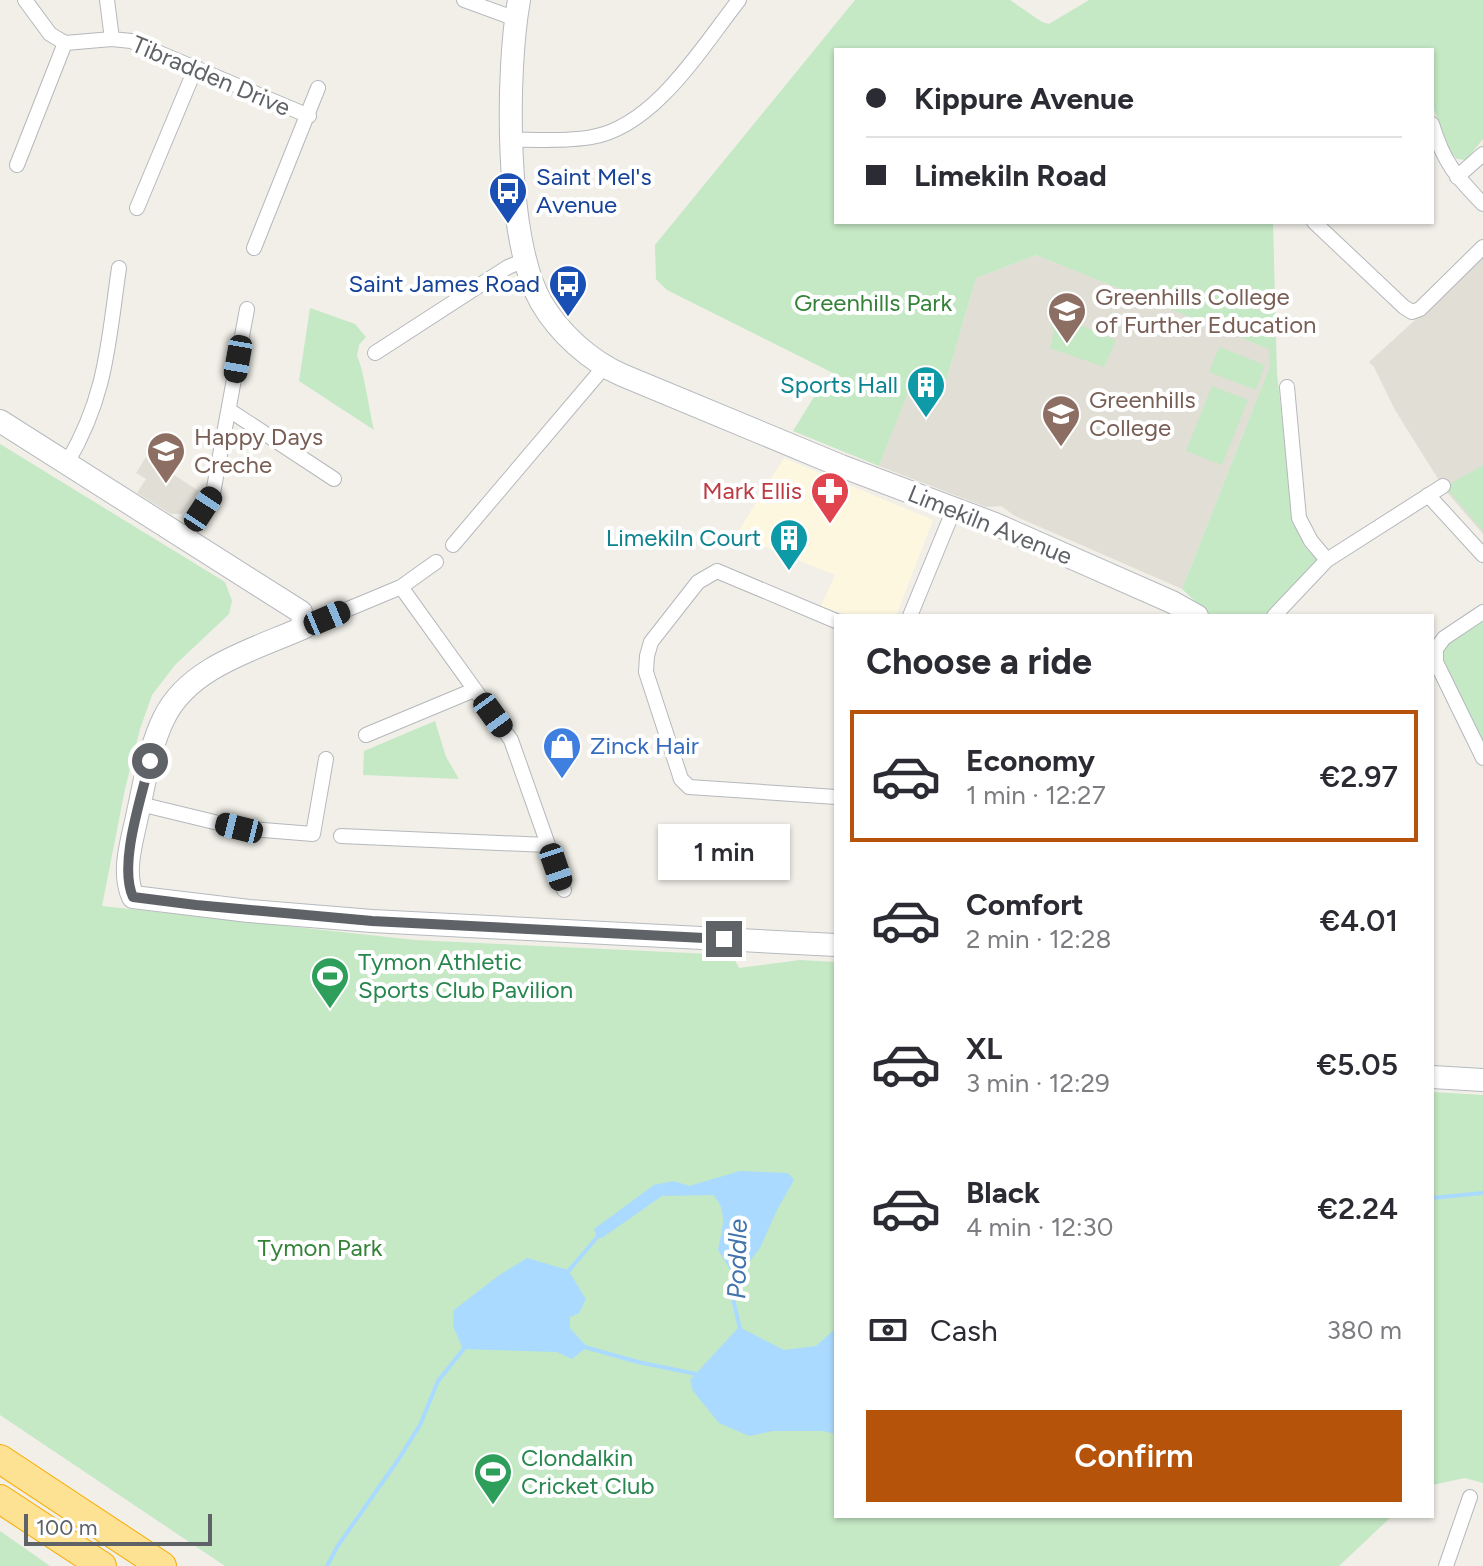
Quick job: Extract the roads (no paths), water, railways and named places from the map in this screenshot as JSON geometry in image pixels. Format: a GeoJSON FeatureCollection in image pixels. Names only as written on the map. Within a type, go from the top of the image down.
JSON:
{"type":"FeatureCollection","features":[{"type":"Feature","properties":{"kind":"highway"},"geometry":{"type":"LineString","coordinates":[[0,1459],[162,1566]]}},
{"type":"Feature","properties":{"kind":"highway"},"geometry":{"type":"LineString","coordinates":[[0,1499],[102,1566]]}},
{"type":"Feature","properties":{"kind":"street"},"geometry":{"type":"LineString","coordinates":[[17,165],[65,43],[50,34],[25,0]]}},
{"type":"Feature","properties":{"kind":"street"},"geometry":{"type":"LineString","coordinates":[[107,0],[112,39]]}},
{"type":"Feature","properties":{"kind":"street"},"geometry":{"type":"LineString","coordinates":[[453,545],[604,367],[553,319],[540,300],[525,260],[511,140],[511,86],[518,10],[464,0]]}},
{"type":"Feature","properties":{"kind":"street"},"geometry":{"type":"LineString","coordinates":[[511,140],[592,137],[636,119],[675,82],[739,0]]}},
{"type":"Feature","properties":{"kind":"street","name":"Tibradden Drive"},"geometry":{"type":"LineString","coordinates":[[65,43],[112,39],[131,41],[309,116]]}},
{"type":"Feature","properties":{"kind":"street"},"geometry":{"type":"LineString","coordinates":[[137,208],[196,67]]}},
{"type":"Feature","properties":{"kind":"street"},"geometry":{"type":"LineString","coordinates":[[254,248],[318,88]]}},
{"type":"Feature","properties":{"kind":"street"},"geometry":{"type":"LineString","coordinates":[[1434,130],[1442,155],[1457,177],[1483,204]]}},
{"type":"Feature","properties":{"kind":"street"},"geometry":{"type":"LineString","coordinates":[[1457,177],[1483,154]]}},
{"type":"Feature","properties":{"kind":"street"},"geometry":{"type":"LineString","coordinates":[[1316,224],[1412,312],[1420,309],[1483,247]]}},
{"type":"Feature","properties":{"kind":"street"},"geometry":{"type":"LineString","coordinates":[[375,353],[508,267],[525,260]]}},
{"type":"Feature","properties":{"kind":"street"},"geometry":{"type":"LineString","coordinates":[[67,463],[95,408],[105,373],[119,268]]}},
{"type":"Feature","properties":{"kind":"street"},"geometry":{"type":"LineString","coordinates":[[185,538],[213,493],[247,309]]}},
{"type":"Feature","properties":{"kind":"street","name":"Limekiln Avenue"},"geometry":{"type":"LineString","coordinates":[[604,367],[995,524],[1193,614]]}},
{"type":"Feature","properties":{"kind":"street"},"geometry":{"type":"LineString","coordinates":[[1287,387],[1299,518],[1311,541],[1327,560]]}},
{"type":"Feature","properties":{"kind":"street"},"geometry":{"type":"LineString","coordinates":[[229,410],[334,479]]}},
{"type":"Feature","properties":{"kind":"street"},"geometry":{"type":"LineString","coordinates":[[0,421],[301,612],[305,627]]}},
{"type":"Feature","properties":{"kind":"street"},"geometry":{"type":"LineString","coordinates":[[1276,614],[1327,560],[1443,486]]}},
{"type":"Feature","properties":{"kind":"street"},"geometry":{"type":"LineString","coordinates":[[1428,495],[1483,555]]}},
{"type":"Feature","properties":{"kind":"street"},"geometry":{"type":"LineString","coordinates":[[911,614],[954,509]]}},
{"type":"Feature","properties":{"kind":"street"},"geometry":{"type":"LineString","coordinates":[[436,562],[401,587],[212,668],[179,695],[163,718],[156,737],[140,804],[129,859],[129,889],[133,897],[372,921],[834,945]]}},
{"type":"Feature","properties":{"kind":"street"},"geometry":{"type":"LineString","coordinates":[[834,620],[717,571],[698,582],[651,642],[646,672],[681,779],[689,787],[834,797]]}},
{"type":"Feature","properties":{"kind":"street"},"geometry":{"type":"LineString","coordinates":[[401,587],[511,740],[564,890]]}},
{"type":"Feature","properties":{"kind":"street"},"geometry":{"type":"LineString","coordinates":[[1483,612],[1444,638],[1436,649],[1436,662],[1483,758]]}},
{"type":"Feature","properties":{"kind":"street"},"geometry":{"type":"LineString","coordinates":[[366,735],[474,690]]}},
{"type":"Feature","properties":{"kind":"street"},"geometry":{"type":"LineString","coordinates":[[140,804],[239,828],[313,834],[326,759]]}},
{"type":"Feature","properties":{"kind":"street"},"geometry":{"type":"LineString","coordinates":[[341,836],[547,845]]}},
{"type":"Feature","properties":{"kind":"street"},"geometry":{"type":"LineString","coordinates":[[1434,1077],[1483,1080]]}},
{"type":"Feature","properties":{"kind":"street"},"geometry":{"type":"LineString","coordinates":[[1446,1566],[1470,1497]]}},
{"type":"Feature","properties":{"kind":"water"},"geometry":{"type":"Polygon","coordinates":[[[740,1171],[788,1173],[794,1180],[760,1248],[736,1279],[718,1250],[723,1214],[713,1195],[662,1196],[602,1238],[597,1237],[594,1229],[654,1185],[674,1181],[689,1186],[740,1171]]]}},
{"type":"Feature","properties":{"kind":"water"},"geometry":{"type":"Polygon","coordinates":[[[527,1258],[568,1270],[586,1299],[579,1313],[570,1317],[570,1328],[587,1347],[572,1359],[557,1352],[463,1349],[453,1326],[454,1310],[527,1258]]]}},
{"type":"Feature","properties":{"kind":"water"},"geometry":{"type":"Polygon","coordinates":[[[739,1327],[784,1350],[816,1346],[834,1330],[834,1434],[773,1431],[749,1436],[719,1423],[693,1391],[690,1380],[739,1327]]]}},
{"type":"Feature","properties":{"kind":"waterway","name":"Poddle"},"geometry":{"type":"LineString","coordinates":[[1434,1198],[1483,1193]]}},
{"type":"Feature","properties":{"kind":"waterway","name":"Poddle"},"geometry":{"type":"LineString","coordinates":[[566,1274],[599,1235]]}},
{"type":"Feature","properties":{"kind":"waterway","name":"Poddle"},"geometry":{"type":"LineString","coordinates":[[736,1276],[731,1290],[740,1329]]}},
{"type":"Feature","properties":{"kind":"waterway","name":"Poddle"},"geometry":{"type":"LineString","coordinates":[[327,1566],[420,1425],[438,1381],[466,1346]]}},
{"type":"Feature","properties":{"kind":"waterway","name":"Poddle"},"geometry":{"type":"LineString","coordinates":[[581,1346],[701,1375]]}},
{"type":"Feature","properties":{"kind":"place","name":"Saint Mel's Avenue"},"geometry":{"type":"Point","coordinates":[508,225]}},
{"type":"Feature","properties":{"kind":"place","name":"Saint James Road"},"geometry":{"type":"Point","coordinates":[568,318]}},
{"type":"Feature","properties":{"kind":"place","name":"Greenhills College of Further Education"},"geometry":{"type":"Point","coordinates":[1067,345]}},
{"type":"Feature","properties":{"kind":"place","name":"Sports Hall"},"geometry":{"type":"Point","coordinates":[926,419]}},
{"type":"Feature","properties":{"kind":"place","name":"Greenhills College"},"geometry":{"type":"Point","coordinates":[1061,448]}},
{"type":"Feature","properties":{"kind":"place","name":"Happy Days Creche"},"geometry":{"type":"Point","coordinates":[166,485]}},
{"type":"Feature","properties":{"kind":"place","name":"Mark Ellis"},"geometry":{"type":"Point","coordinates":[830,525]}},
{"type":"Feature","properties":{"kind":"place","name":"Limekiln Court"},"geometry":{"type":"Point","coordinates":[789,572]}},
{"type":"Feature","properties":{"kind":"place","name":"Zinck Hair"},"geometry":{"type":"Point","coordinates":[562,780]}},
{"type":"Feature","properties":{"kind":"place","name":"Tymon Athletic Sports Club Pavilion"},"geometry":{"type":"Point","coordinates":[330,1010]}},
{"type":"Feature","properties":{"kind":"place","name":"Clondalkin Cricket Club"},"geometry":{"type":"Point","coordinates":[493,1506]}},
{"type":"Feature","properties":{"kind":"park label","name":"Greenhills Park"},"geometry":{"type":"Point","coordinates":[873,303]}},
{"type":"Feature","properties":{"kind":"park label","name":"Tymon Park"},"geometry":{"type":"Point","coordinates":[320,1248]}}]}
